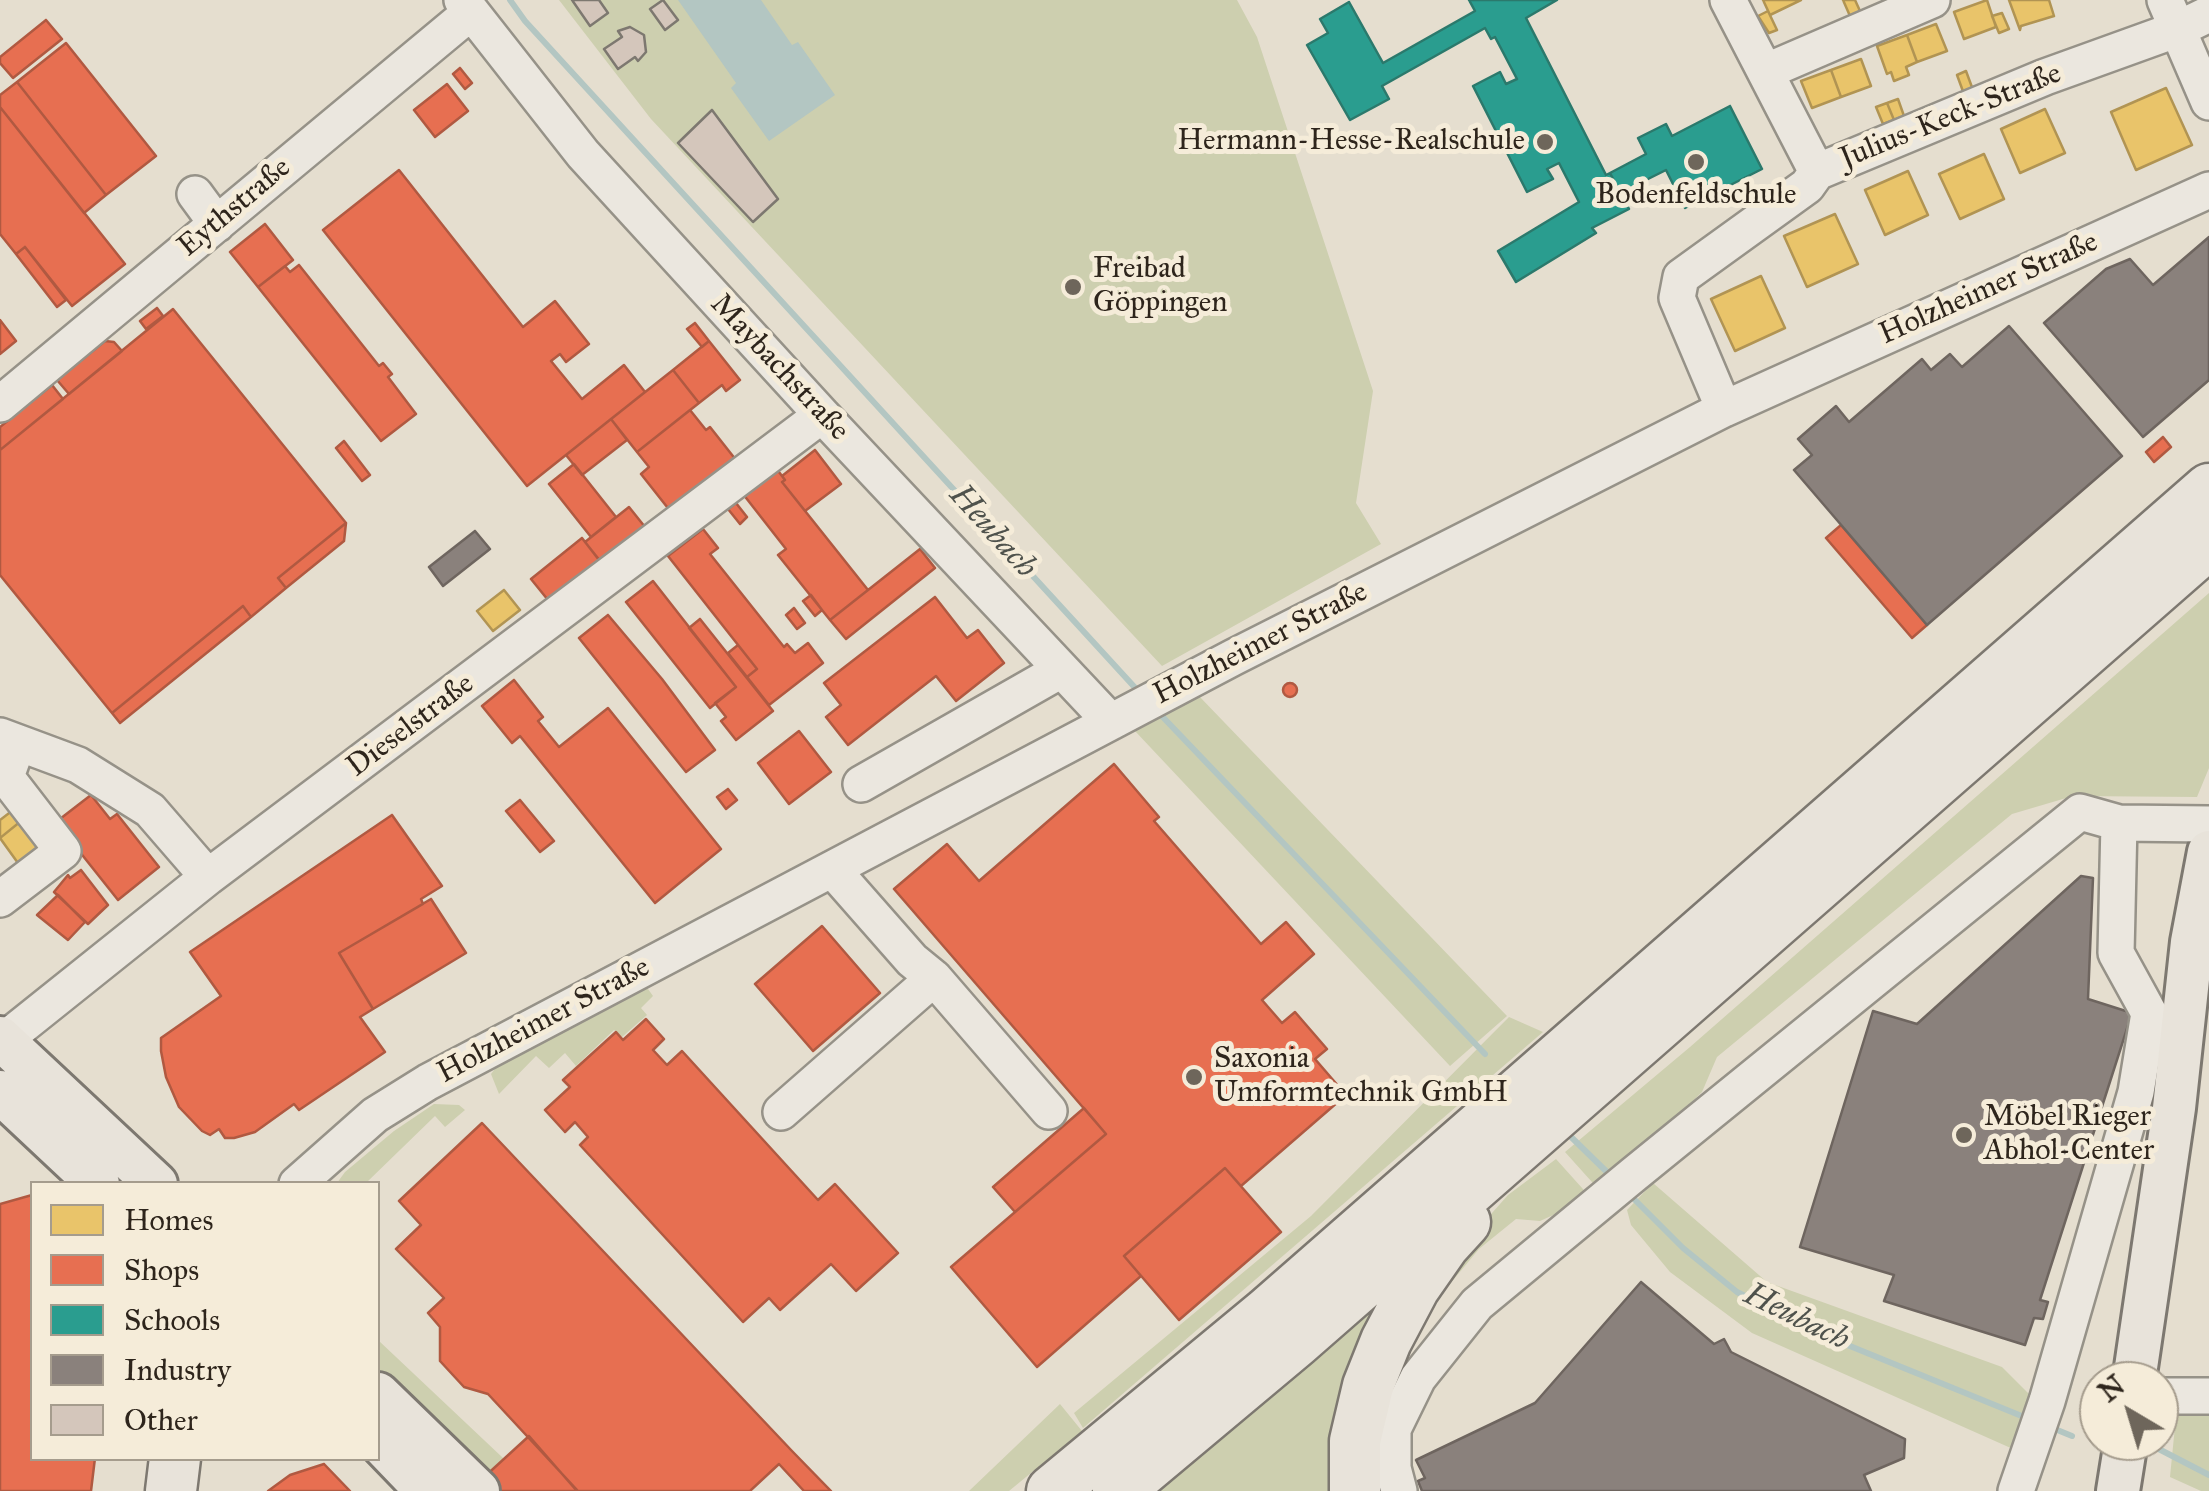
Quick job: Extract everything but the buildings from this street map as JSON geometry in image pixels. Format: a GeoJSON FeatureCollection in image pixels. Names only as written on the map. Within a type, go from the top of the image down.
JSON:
{"type":"FeatureCollection","features":[{"type":"Feature","properties":{"kind":"highway"},"geometry":{"type":"LineString","coordinates":[[1052,1491],[1281,1301],[2209,489]]}},
{"type":"Feature","properties":{"kind":"highway"},"geometry":{"type":"LineString","coordinates":[[1118,1491],[1296,1342],[2209,543]]}},
{"type":"Feature","properties":{"kind":"highway"},"geometry":{"type":"LineString","coordinates":[[1355,1491],[1356,1441],[1368,1386],[1386,1341],[1414,1288],[1444,1245],[1474,1213],[1491,1169]]}},
{"type":"Feature","properties":{"kind":"highway"},"geometry":{"type":"LineString","coordinates":[[172,1491],[175,1461]]}},
{"type":"Feature","properties":{"kind":"main road"},"geometry":{"type":"LineString","coordinates":[[2137,1361],[2174,1108],[2192,942],[2209,852]]}},
{"type":"Feature","properties":{"kind":"main road"},"geometry":{"type":"LineString","coordinates":[[1,1040],[153,1181]]}},
{"type":"Feature","properties":{"kind":"main road"},"geometry":{"type":"LineString","coordinates":[[0,1092],[95,1181]]}},
{"type":"Feature","properties":{"kind":"main road"},"geometry":{"type":"LineString","coordinates":[[380,1396],[478,1491]]}},
{"type":"Feature","properties":{"kind":"main road"},"geometry":{"type":"LineString","coordinates":[[380,1442],[427,1491]]}},
{"type":"Feature","properties":{"kind":"main road"},"geometry":{"type":"LineString","coordinates":[[2118,1491],[2123,1461]]}},
{"type":"Feature","properties":{"kind":"street"},"geometry":{"type":"LineString","coordinates":[[1728,0],[1816,172]]}},
{"type":"Feature","properties":{"kind":"street"},"geometry":{"type":"LineString","coordinates":[[1767,71],[1932,0]]}},
{"type":"Feature","properties":{"kind":"street","name":"Eythstraße"},"geometry":{"type":"LineString","coordinates":[[0,404],[217,224],[466,6]]}},
{"type":"Feature","properties":{"kind":"street","name":"Maybachstraße"},"geometry":{"type":"LineString","coordinates":[[466,6],[583,154],[822,415],[1061,670],[1119,718]]}},
{"type":"Feature","properties":{"kind":"street"},"geometry":{"type":"LineString","coordinates":[[2184,14],[2209,102]]}},
{"type":"Feature","properties":{"kind":"street","name":"Julius-Keck-Straße"},"geometry":{"type":"LineString","coordinates":[[1724,409],[1677,298],[1681,277],[1807,186],[1816,172],[2045,77],[2184,14]]}},
{"type":"Feature","properties":{"kind":"street","name":"Holzheimer Straße"},"geometry":{"type":"LineString","coordinates":[[301,1181],[375,1115],[428,1082],[1170,691],[1724,409],[2209,190]]}},
{"type":"Feature","properties":{"kind":"street"},"geometry":{"type":"LineString","coordinates":[[195,194],[217,224]]}},
{"type":"Feature","properties":{"kind":"street","name":"Dieselstraße"},"geometry":{"type":"LineString","coordinates":[[1,1040],[208,877],[822,415]]}},
{"type":"Feature","properties":{"kind":"street"},"geometry":{"type":"LineString","coordinates":[[860,784],[1061,670]]}},
{"type":"Feature","properties":{"kind":"street"},"geometry":{"type":"LineString","coordinates":[[0,899],[63,851],[6,778],[9,740],[78,764],[150,810],[208,877]]}},
{"type":"Feature","properties":{"kind":"street"},"geometry":{"type":"LineString","coordinates":[[1399,1491],[1393,1468],[1393,1429],[1418,1378],[1476,1304],[1632,1175],[2080,812],[2119,823],[2209,824]]}},
{"type":"Feature","properties":{"kind":"street"},"geometry":{"type":"LineString","coordinates":[[2016,1491],[2047,1401],[2136,1092],[2149,1013],[2116,953],[2119,823]]}},
{"type":"Feature","properties":{"kind":"street"},"geometry":{"type":"LineString","coordinates":[[832,869],[1050,1111]]}},
{"type":"Feature","properties":{"kind":"street"},"geometry":{"type":"LineString","coordinates":[[781,1112],[934,978]]}},
{"type":"Feature","properties":{"kind":"street","name":"Holzheimer Straße"},"geometry":{"type":"LineString","coordinates":[[324,1181],[341,1148]]}},
{"type":"Feature","properties":{"kind":"street"},"geometry":{"type":"LineString","coordinates":[[2179,1396],[2209,1396]]}},
{"type":"Feature","properties":{"kind":"green space","name":"Freibad Göppingen"},"geometry":{"type":"Polygon","coordinates":[[[559,0],[1237,0],[1257,37],[1373,391],[1356,503],[1381,544],[1162,666],[651,119],[559,0]]]}},
{"type":"Feature","properties":{"kind":"green space"},"geometry":{"type":"Polygon","coordinates":[[[2209,593],[2209,768],[2197,797],[2073,796],[2012,814],[1717,1057],[1702,1092],[1600,1191],[1565,1152],[2209,593]]]}},
{"type":"Feature","properties":{"kind":"green space"},"geometry":{"type":"Polygon","coordinates":[[[1198,695],[1507,1016],[1450,1066],[1135,731],[1198,695]]]}},
{"type":"Feature","properties":{"kind":"green space"},"geometry":{"type":"Polygon","coordinates":[[[640,987],[653,996],[641,1008],[647,1015],[622,1037],[614,1030],[576,1066],[565,1053],[549,1068],[536,1056],[499,1094],[491,1074],[501,1061],[640,987]]]}},
{"type":"Feature","properties":{"kind":"green space"},"geometry":{"type":"Polygon","coordinates":[[[1509,1017],[1543,1032],[1083,1428],[1074,1413],[1311,1216],[1509,1017]]]}},
{"type":"Feature","properties":{"kind":"green space"},"geometry":{"type":"Polygon","coordinates":[[[434,1104],[459,1105],[465,1110],[445,1127],[435,1116],[368,1181],[338,1181],[345,1172],[434,1104]]]}},
{"type":"Feature","properties":{"kind":"green space"},"geometry":{"type":"Polygon","coordinates":[[[1556,1159],[1591,1198],[1540,1221],[1516,1219],[1479,1249],[1439,1297],[1387,1403],[1382,1491],[1367,1491],[1371,1420],[1452,1258],[1508,1195],[1556,1159]]]}},
{"type":"Feature","properties":{"kind":"green space"},"geometry":{"type":"Polygon","coordinates":[[[1653,1183],[1767,1282],[2002,1367],[2031,1396],[2013,1449],[1752,1333],[1670,1272],[1631,1225],[1627,1210],[1653,1183]]]}},
{"type":"Feature","properties":{"kind":"green space"},"geometry":{"type":"Polygon","coordinates":[[[1402,1273],[1343,1491],[1153,1491],[1402,1273]]]}},
{"type":"Feature","properties":{"kind":"green space"},"geometry":{"type":"Polygon","coordinates":[[[380,1342],[538,1491],[495,1491],[380,1379],[380,1342]]]}},
{"type":"Feature","properties":{"kind":"green space"},"geometry":{"type":"Polygon","coordinates":[[[2179,1396],[2209,1404],[2209,1491],[2170,1477],[2172,1461],[2179,1461],[2179,1396]]]}},
{"type":"Feature","properties":{"kind":"green space"},"geometry":{"type":"Polygon","coordinates":[[[1060,1404],[1082,1431],[1009,1491],[969,1491],[1060,1404]]]}},
{"type":"Feature","properties":{"kind":"shaded area"},"geometry":{"type":"Polygon","coordinates":[[[678,0],[761,0],[792,45],[798,42],[835,95],[769,141],[731,88],[736,83],[678,0]]]}},
{"type":"Feature","properties":{"kind":"waterway","name":"Heubach"},"geometry":{"type":"LineString","coordinates":[[510,0],[525,21],[1139,692]]}},
{"type":"Feature","properties":{"kind":"waterway","name":"Heubach"},"geometry":{"type":"LineString","coordinates":[[1158,712],[1485,1054]]}},
{"type":"Feature","properties":{"kind":"waterway","name":"Heubach"},"geometry":{"type":"LineString","coordinates":[[1566,1132],[1611,1176]]}},
{"type":"Feature","properties":{"kind":"waterway","name":"Heubach"},"geometry":{"type":"LineString","coordinates":[[1627,1192],[1683,1248],[1737,1292],[1818,1333],[2029,1419]]}},
{"type":"Feature","properties":{"kind":"waterway","name":"Heubach"},"geometry":{"type":"LineString","coordinates":[[2050,1427],[2072,1436]]}},
{"type":"Feature","properties":{"kind":"waterway","name":"Heubach"},"geometry":{"type":"LineString","coordinates":[[2179,1459],[2209,1475]]}},
{"type":"Feature","properties":{"kind":"place","name":"Hermann-Hesse-Realschule"},"geometry":{"type":"Point","coordinates":[1545,142]}},
{"type":"Feature","properties":{"kind":"place","name":"Bodenfeldschule"},"geometry":{"type":"Point","coordinates":[1696,162]}},
{"type":"Feature","properties":{"kind":"place","name":"Freibad Göppingen"},"geometry":{"type":"Point","coordinates":[1073,287]}},
{"type":"Feature","properties":{"kind":"place","name":"Saxonia Umformtechnik GmbH"},"geometry":{"type":"Point","coordinates":[1194,1077]}},
{"type":"Feature","properties":{"kind":"place","name":"Möbel Rieger Abhol-Center"},"geometry":{"type":"Point","coordinates":[1964,1135]}}]}
